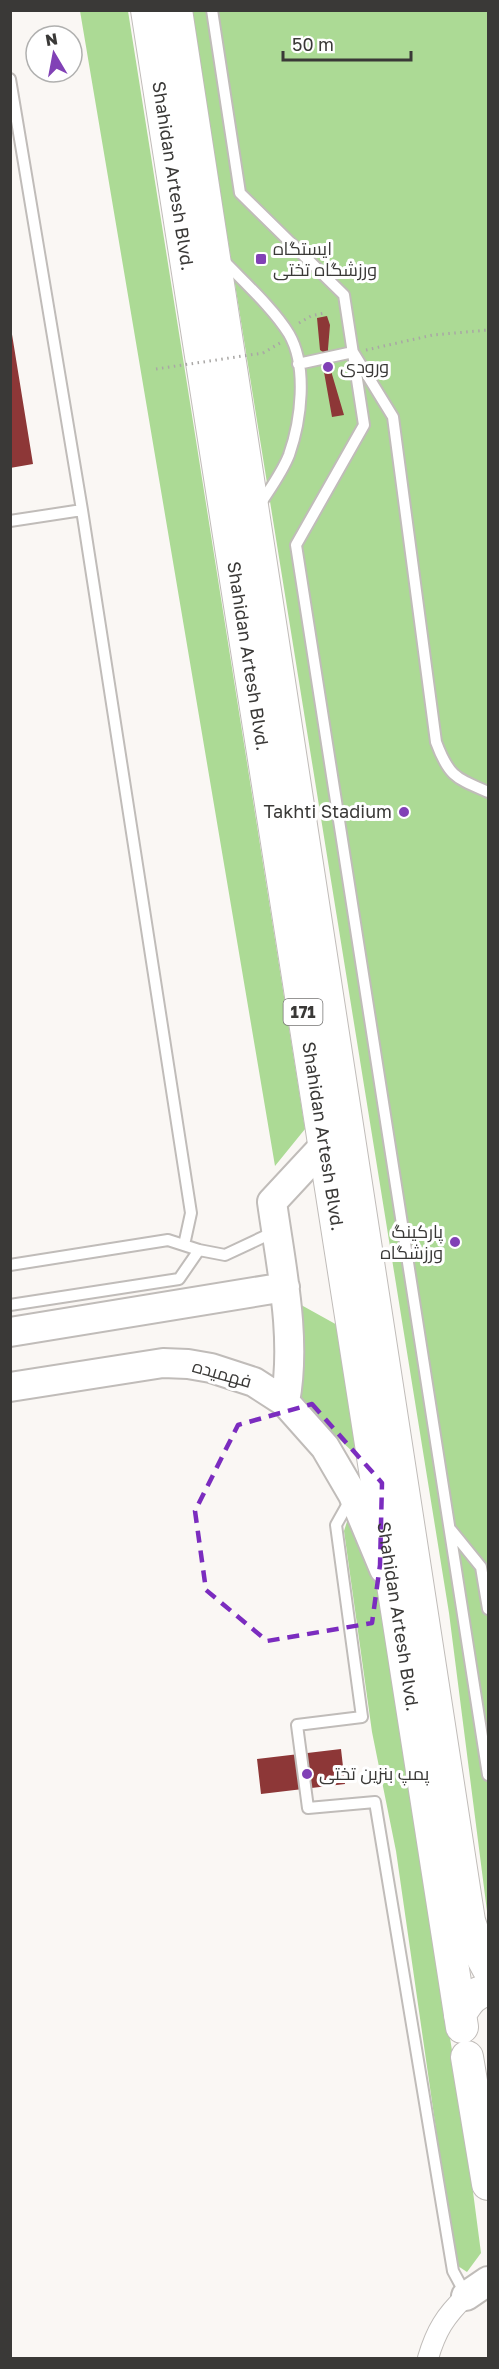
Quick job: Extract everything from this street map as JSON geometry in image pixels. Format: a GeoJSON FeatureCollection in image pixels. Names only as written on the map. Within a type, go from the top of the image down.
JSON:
{"type":"FeatureCollection","features":[{"type":"Feature","properties":{"kind":"main road","name":"Shahidan Artesh Blvd."},"geometry":{"type":"LineString","coordinates":[[147,10],[392,1589],[467,2057]]}},
{"type":"Feature","properties":{"kind":"main road","name":"Shahidan Artesh Blvd."},"geometry":{"type":"LineString","coordinates":[[176,10],[470,1921],[479,1951],[489,1968]]}},
{"type":"Feature","properties":{"kind":"main road"},"geometry":{"type":"LineString","coordinates":[[285,1402],[289,1380],[285,1287],[272,1202],[324,1146]]}},
{"type":"Feature","properties":{"kind":"main road"},"geometry":{"type":"LineString","coordinates":[[10,1332],[285,1287]]}},
{"type":"Feature","properties":{"kind":"main road","name":"فهمیده"},"geometry":{"type":"LineString","coordinates":[[10,1386],[163,1363],[211,1368],[254,1382],[285,1402],[325,1447],[353,1495],[392,1589]]}},
{"type":"Feature","properties":{"kind":"main road"},"geometry":{"type":"LineString","coordinates":[[460,2014],[468,2000],[477,1992],[489,1989]]}},
{"type":"Feature","properties":{"kind":"main road"},"geometry":{"type":"LineString","coordinates":[[467,2057],[485,2081],[489,2082]]}},
{"type":"Feature","properties":{"kind":"main road"},"geometry":{"type":"LineString","coordinates":[[467,2057],[489,2184]]}},
{"type":"Feature","properties":{"kind":"street"},"geometry":{"type":"LineString","coordinates":[[428,2358],[435,2335],[449,2312],[477,2288]]}},
{"type":"Feature","properties":{"kind":"lane"},"geometry":{"type":"LineString","coordinates":[[212,10],[240,193],[344,295],[353,352],[364,424],[296,545],[489,1775]]}},
{"type":"Feature","properties":{"kind":"lane"},"geometry":{"type":"LineString","coordinates":[[10,79],[82,510],[191,1213],[184,1245]]}},
{"type":"Feature","properties":{"kind":"lane"},"geometry":{"type":"LineString","coordinates":[[213,250],[255,293],[289,333],[298,364],[302,406],[288,456],[255,514]]}},
{"type":"Feature","properties":{"kind":"lane"},"geometry":{"type":"LineString","coordinates":[[298,364],[353,352]]}},
{"type":"Feature","properties":{"kind":"lane"},"geometry":{"type":"LineString","coordinates":[[353,352],[393,417],[436,742],[443,761],[454,777],[489,792]]}},
{"type":"Feature","properties":{"kind":"lane"},"geometry":{"type":"LineString","coordinates":[[10,521],[82,510]]}},
{"type":"Feature","properties":{"kind":"lane"},"geometry":{"type":"LineString","coordinates":[[10,1265],[168,1240],[225,1255],[276,1231]]}},
{"type":"Feature","properties":{"kind":"lane"},"geometry":{"type":"LineString","coordinates":[[10,1305],[179,1279],[200,1250]]}},
{"type":"Feature","properties":{"kind":"lane"},"geometry":{"type":"LineString","coordinates":[[353,1495],[336,1525],[362,1717],[297,1725],[308,1808],[375,1802],[453,2271],[477,2288]]}},
{"type":"Feature","properties":{"kind":"lane"},"geometry":{"type":"LineString","coordinates":[[450,1528],[481,1567],[489,1609]]}},
{"type":"Feature","properties":{"kind":"path"},"geometry":{"type":"LineString","coordinates":[[353,352],[433,335],[489,330]]}},
{"type":"Feature","properties":{"kind":"path"},"geometry":{"type":"LineString","coordinates":[[156,369],[263,353]]}},
{"type":"Feature","properties":{"kind":"highlighted area"},"geometry":{"type":"Polygon","coordinates":[[[312,1404],[382,1483],[380,1565],[372,1623],[267,1641],[206,1590],[195,1511],[238,1425],[312,1404]]]}},
{"type":"Feature","properties":{"kind":"green space"},"geometry":{"type":"Polygon","coordinates":[[[80,11],[128,11],[305,1129],[275,1166],[84,24],[80,11]]]}},
{"type":"Feature","properties":{"kind":"green space","name":"Takhti Stadium"},"geometry":{"type":"Polygon","coordinates":[[[191,11],[488,11],[488,1919],[449,1613],[191,11]]]}},
{"type":"Feature","properties":{"kind":"green space"},"geometry":{"type":"Polygon","coordinates":[[[294,1301],[339,1326],[359,1436],[354,1453],[295,1398],[294,1301]]]}},
{"type":"Feature","properties":{"kind":"green space"},"geometry":{"type":"Polygon","coordinates":[[[351,1509],[379,1594],[466,2138],[481,2253],[467,2272],[458,2266],[449,2220],[396,1851],[372,1732],[344,1531],[351,1509]]]}},
{"type":"Feature","properties":{"kind":"building","name":"ورودی"},"geometry":{"type":"Polygon","coordinates":[[[327,316],[330,325],[329,364],[344,415],[332,417],[324,372],[327,371],[323,352],[320,350],[317,318],[327,316]]]}},
{"type":"Feature","properties":{"kind":"building"},"geometry":{"type":"Polygon","coordinates":[[[10,322],[33,464],[10,468],[10,322]]]}},
{"type":"Feature","properties":{"kind":"building"},"geometry":{"type":"Polygon","coordinates":[[[341,1749],[345,1784],[261,1794],[257,1759],[341,1749]]]}},
{"type":"Feature","properties":{"kind":"place","name":"ایستگاه ورزشگاه تختی"},"geometry":{"type":"Point","coordinates":[261,259]}},
{"type":"Feature","properties":{"kind":"place","name":"ورودی"},"geometry":{"type":"Point","coordinates":[328,367]}},
{"type":"Feature","properties":{"kind":"place","name":"Takhti Stadium"},"geometry":{"type":"Point","coordinates":[404,812]}},
{"type":"Feature","properties":{"kind":"place","name":"پارکینگ ورزشگاه"},"geometry":{"type":"Point","coordinates":[455,1242]}},
{"type":"Feature","properties":{"kind":"place","name":"پمپ بنزین تختی"},"geometry":{"type":"Point","coordinates":[307,1774]}}]}
